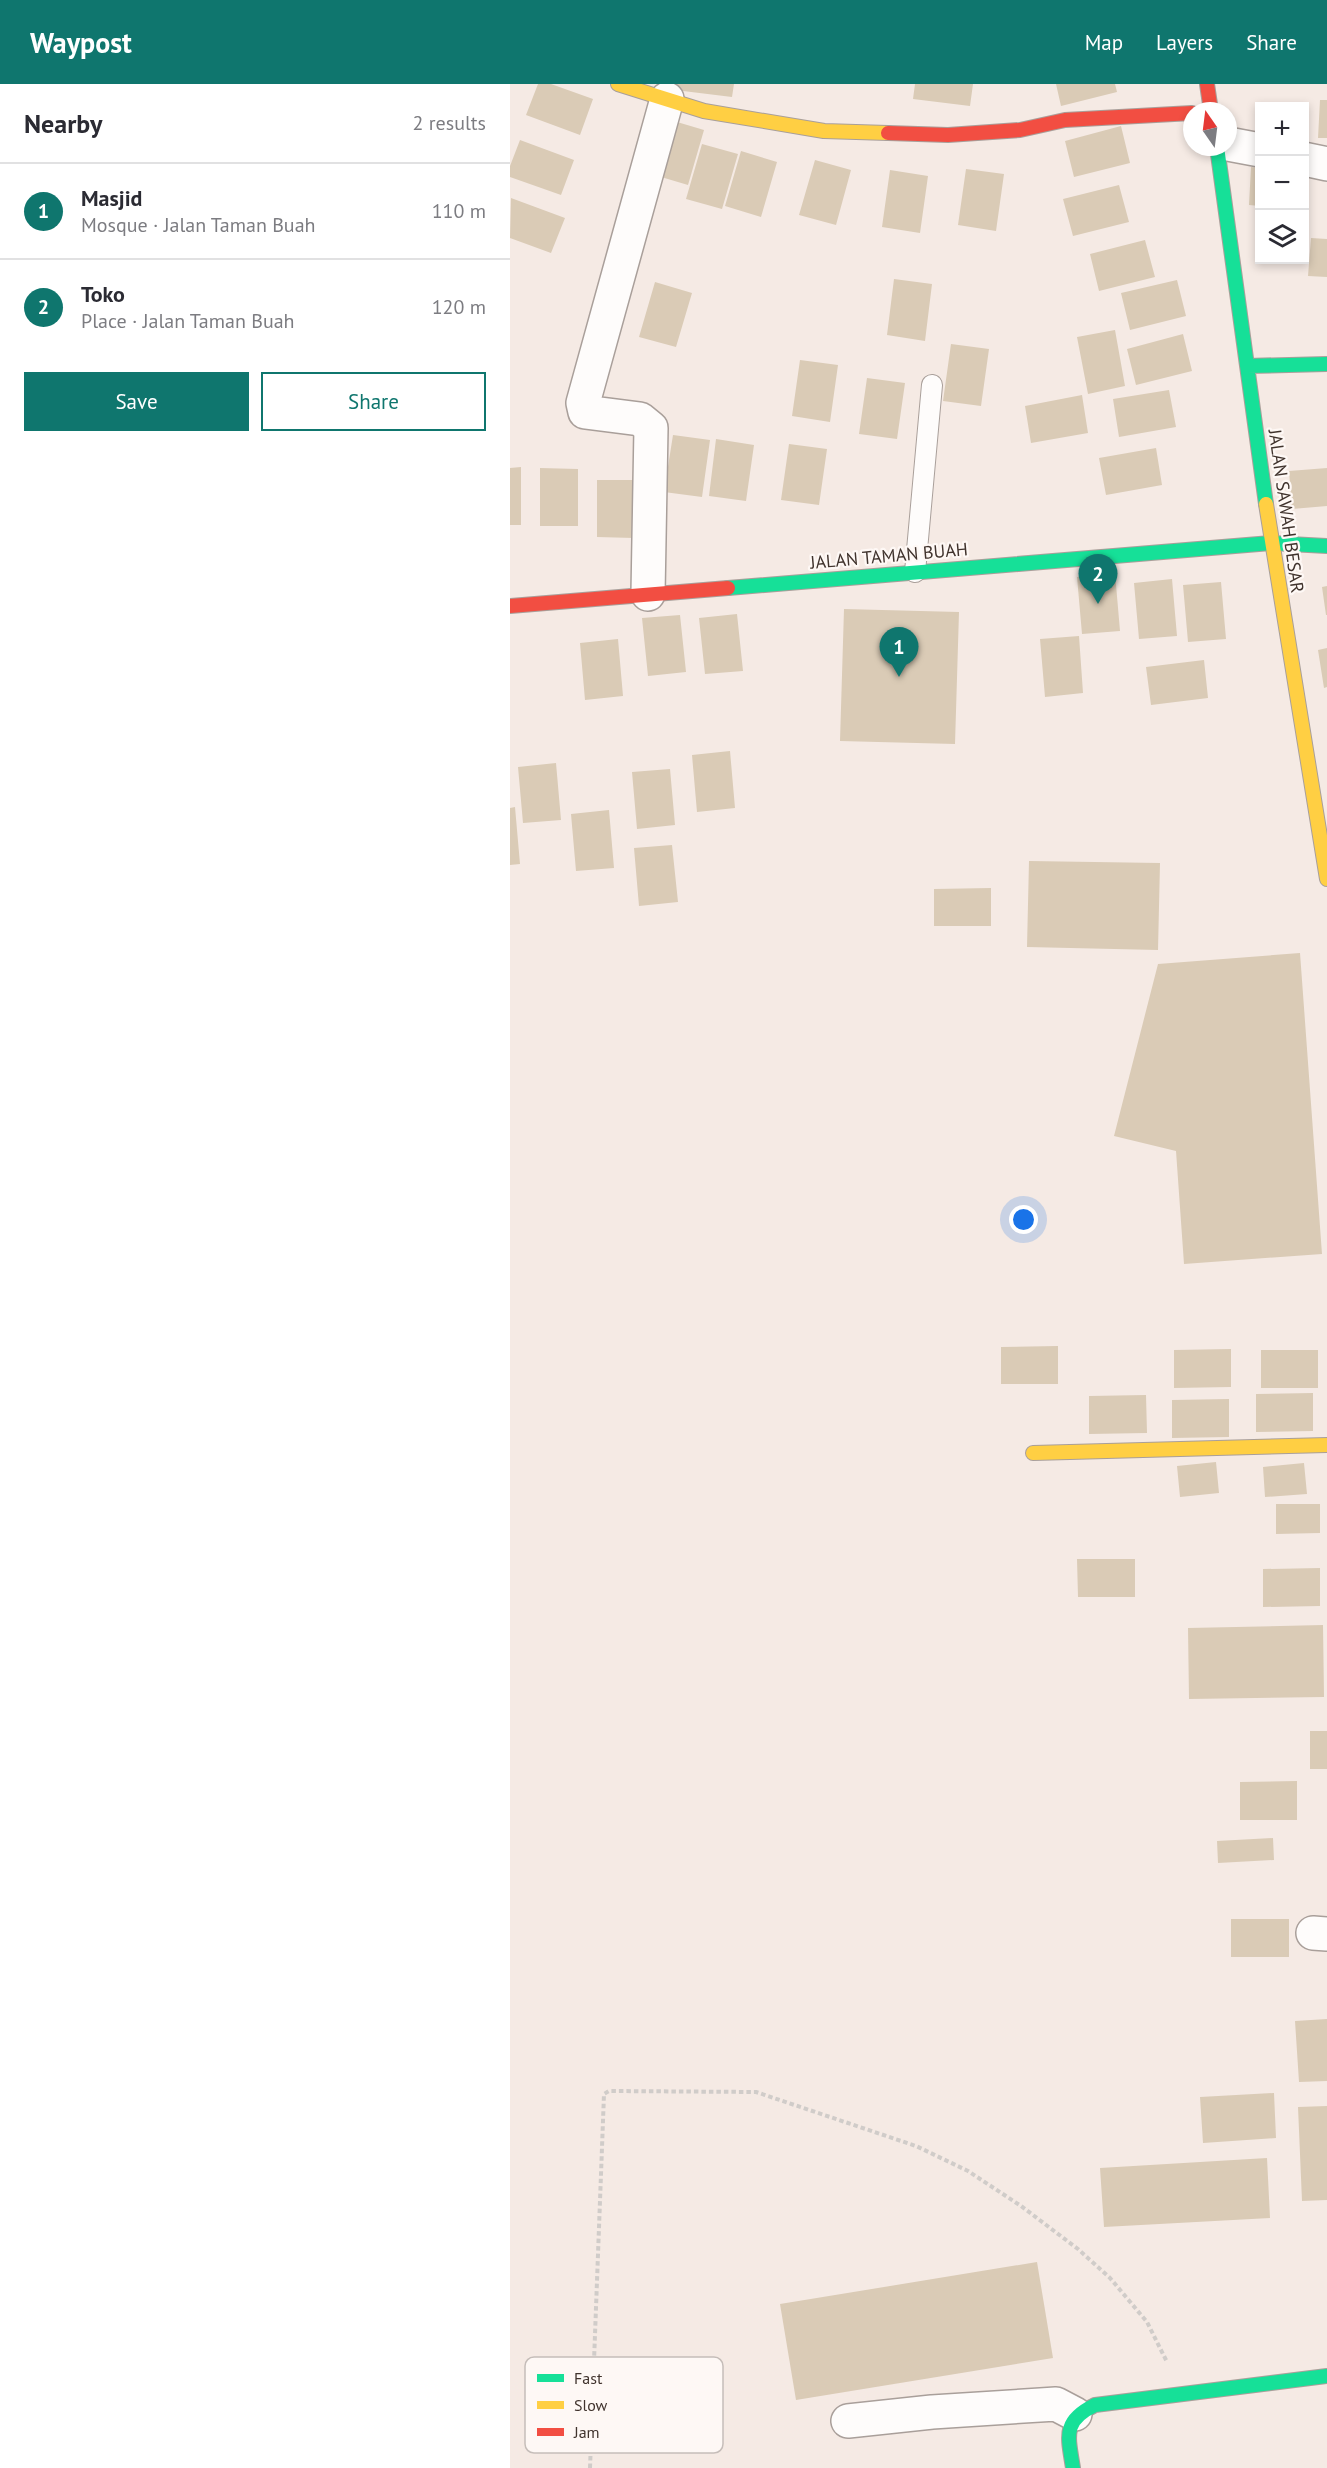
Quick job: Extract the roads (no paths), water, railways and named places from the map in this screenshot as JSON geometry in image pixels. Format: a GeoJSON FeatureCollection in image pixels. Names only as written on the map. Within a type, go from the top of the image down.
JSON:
{"type":"FeatureCollection","features":[{"type":"Feature","properties":{"kind":"street"},"geometry":{"type":"LineString","coordinates":[[618,84],[704,111],[804,129],[917,134],[1020,130],[1065,120],[1183,113]]}},
{"type":"Feature","properties":{"kind":"street"},"geometry":{"type":"LineString","coordinates":[[1207,84],[1210,102]]}},
{"type":"Feature","properties":{"kind":"street"},"geometry":{"type":"LineString","coordinates":[[648,594],[651,428],[640,419],[585,412],[583,403],[667,99]]}},
{"type":"Feature","properties":{"kind":"street"},"geometry":{"type":"LineString","coordinates":[[1237,146],[1255,149]]}},
{"type":"Feature","properties":{"kind":"street","name":"JALAN SAWAH BESAR"},"geometry":{"type":"LineString","coordinates":[[1218,156],[1270,543],[1327,879]]}},
{"type":"Feature","properties":{"kind":"street"},"geometry":{"type":"LineString","coordinates":[[1309,160],[1327,164]]}},
{"type":"Feature","properties":{"kind":"street"},"geometry":{"type":"LineString","coordinates":[[1247,366],[1327,364]]}},
{"type":"Feature","properties":{"kind":"street","name":"JALAN TAMAN BUAH"},"geometry":{"type":"LineString","coordinates":[[510,606],[1270,543],[1327,546]]}},
{"type":"Feature","properties":{"kind":"street"},"geometry":{"type":"LineString","coordinates":[[1033,1454],[1327,1445]]}},
{"type":"Feature","properties":{"kind":"street"},"geometry":{"type":"LineString","coordinates":[[1073,2468],[1069,2425],[1075,2414],[1095,2405],[1327,2376]]}},
{"type":"Feature","properties":{"kind":"street"},"geometry":{"type":"LineString","coordinates":[[849,2421],[932,2412],[1056,2404],[1075,2414]]}},
{"type":"Feature","properties":{"kind":"lane"},"geometry":{"type":"LineString","coordinates":[[915,572],[932,385]]}},
{"type":"Feature","properties":{"kind":"place","name":"Toko"},"geometry":{"type":"Point","coordinates":[1098,604]}},
{"type":"Feature","properties":{"kind":"place","name":"Masjid"},"geometry":{"type":"Point","coordinates":[899,677]}}]}
